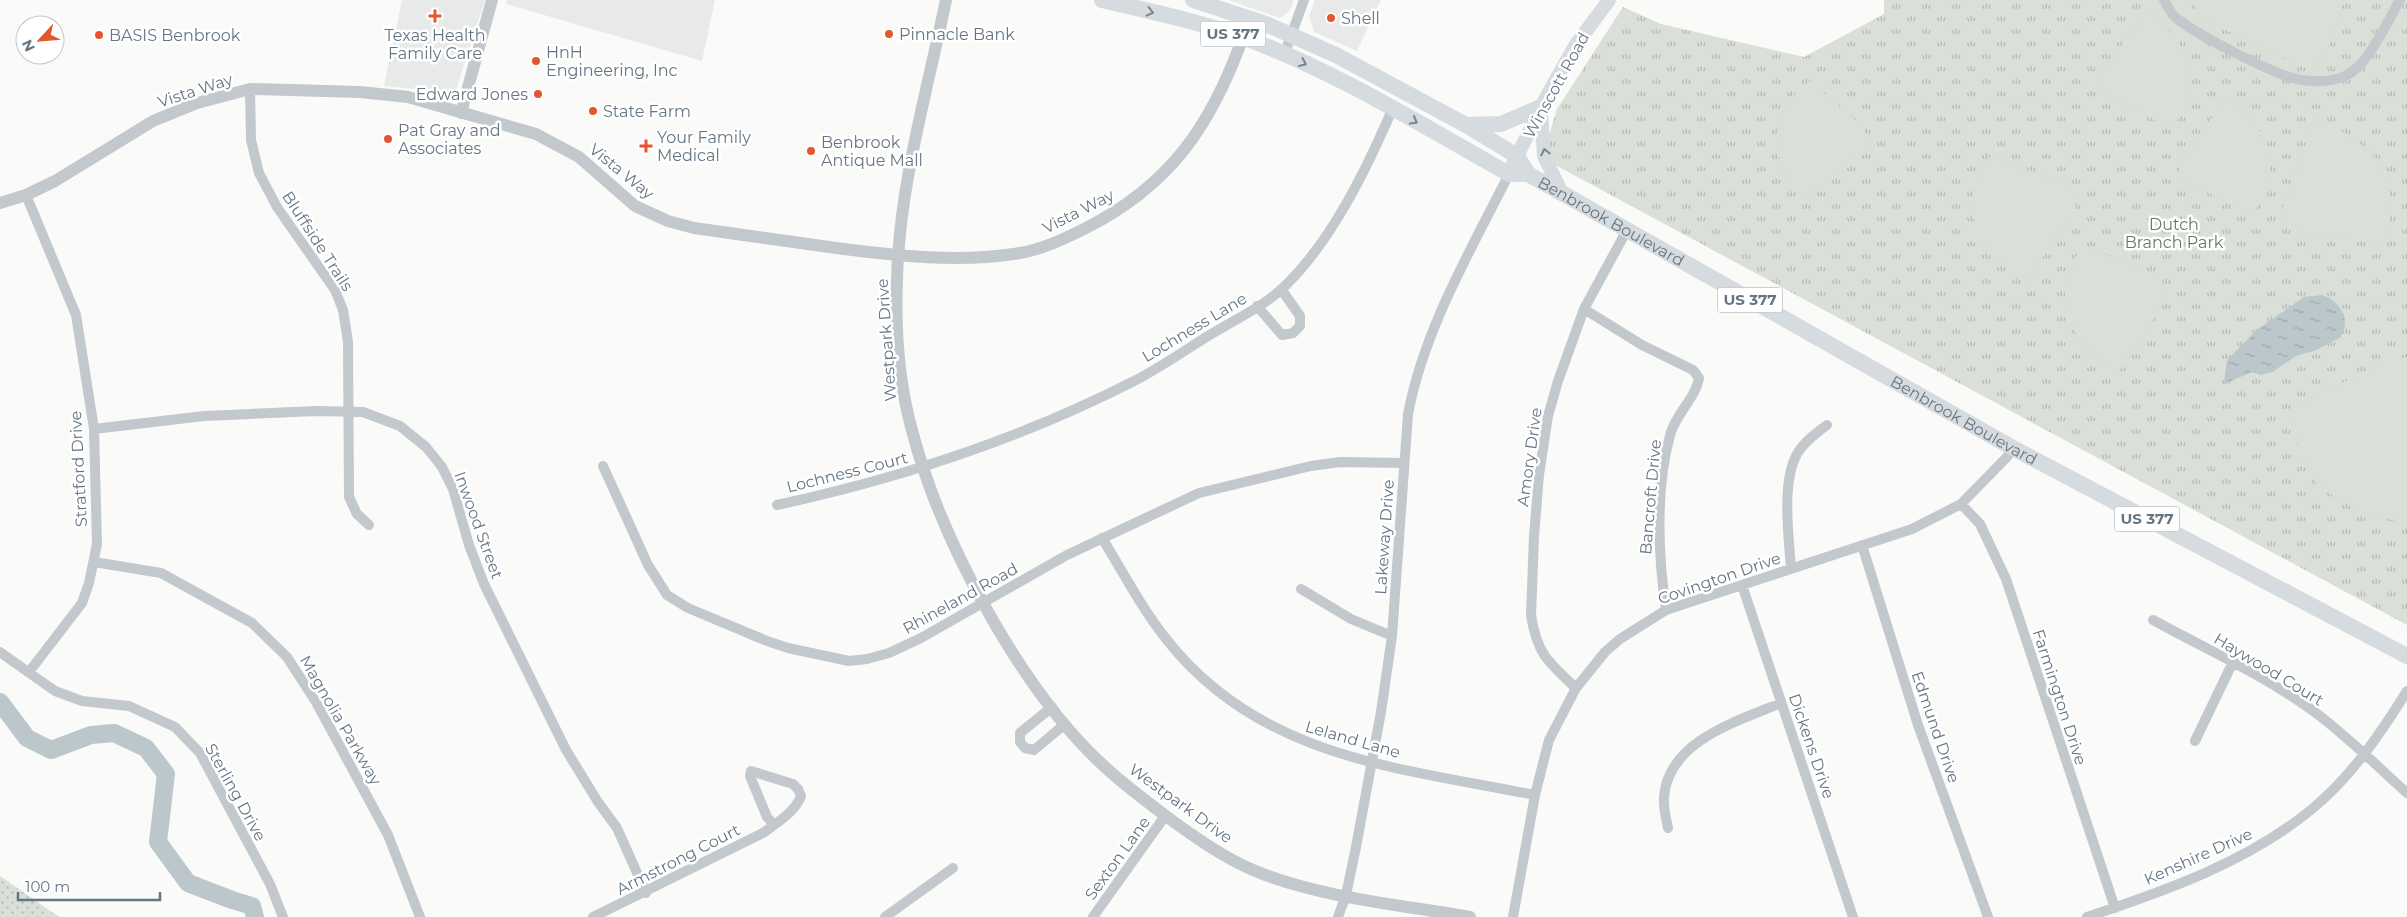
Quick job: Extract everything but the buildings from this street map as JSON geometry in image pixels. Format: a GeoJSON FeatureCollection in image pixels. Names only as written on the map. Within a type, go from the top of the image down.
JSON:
{"type":"FeatureCollection","features":[{"type":"Feature","properties":{"kind":"highway","name":"Benbrook Boulevard"},"geometry":{"type":"LineString","coordinates":[[1102,0],[1243,37],[1284,55],[1392,110],[1508,174],[1528,174],[2013,448],[2407,656]]}},
{"type":"Feature","properties":{"kind":"highway","name":"US 377"},"geometry":{"type":"LineString","coordinates":[[1193,0],[1251,19],[1336,55],[1466,125],[1518,156]]}},
{"type":"Feature","properties":{"kind":"highway"},"geometry":{"type":"LineString","coordinates":[[1466,125],[1501,124],[1541,107]]}},
{"type":"Feature","properties":{"kind":"highway","name":"Benbrook Boulevard"},"geometry":{"type":"LineString","coordinates":[[1518,156],[1528,174]]}},
{"type":"Feature","properties":{"kind":"main road","name":"Winscott Road"},"geometry":{"type":"LineString","coordinates":[[1508,174],[1541,107],[1575,46],[1610,0]]}},
{"type":"Feature","properties":{"kind":"main road"},"geometry":{"type":"LineString","coordinates":[[1541,107],[1544,156],[1562,193]]}},
{"type":"Feature","properties":{"kind":"street"},"geometry":{"type":"LineString","coordinates":[[461,113],[492,0]]}},
{"type":"Feature","properties":{"kind":"street","name":"Westpark Drive"},"geometry":{"type":"LineString","coordinates":[[946,0],[903,204],[898,257],[897,304],[901,368],[912,432],[923,468],[964,565],[984,601],[1028,676],[1065,724],[1104,766],[1165,816],[1198,840],[1253,870],[1293,885],[1470,917]]}},
{"type":"Feature","properties":{"kind":"street"},"geometry":{"type":"LineString","coordinates":[[1284,55],[1304,0]]}},
{"type":"Feature","properties":{"kind":"street"},"geometry":{"type":"LineString","coordinates":[[2164,0],[2173,15],[2180,21],[2219,43],[2284,75],[2321,82],[2335,80],[2354,70],[2366,57],[2400,0]]}},
{"type":"Feature","properties":{"kind":"street","name":"Vista Way"},"geometry":{"type":"LineString","coordinates":[[0,203],[26,195],[55,181],[153,121],[197,103],[250,89],[360,92],[402,96],[500,122],[536,134],[560,145],[579,157],[635,206],[668,221],[694,228],[898,257],[966,258],[1021,253],[1060,241],[1099,222],[1133,200],[1164,175],[1195,138],[1216,98],[1243,37]]}},
{"type":"Feature","properties":{"kind":"street","name":"Bluffside Trails"},"geometry":{"type":"LineString","coordinates":[[250,89],[251,140],[259,173],[277,207],[334,290],[343,310],[348,342],[350,498],[357,514],[369,525]]}},
{"type":"Feature","properties":{"kind":"street","name":"Lochness Lane"},"geometry":{"type":"LineString","coordinates":[[923,468],[1080,407],[1137,379],[1257,306],[1281,289],[1310,259],[1330,233],[1392,110]]}},
{"type":"Feature","properties":{"kind":"street","name":"Lakeway Drive"},"geometry":{"type":"LineString","coordinates":[[1338,917],[1346,895],[1371,763],[1392,636],[1408,414],[1417,373],[1472,246],[1508,174]]}},
{"type":"Feature","properties":{"kind":"street","name":"Stratford Drive"},"geometry":{"type":"LineString","coordinates":[[26,195],[76,315],[94,428],[97,544],[94,562],[82,603],[29,672]]}},
{"type":"Feature","properties":{"kind":"street","name":"Amory Drive"},"geometry":{"type":"LineString","coordinates":[[1576,688],[1551,665],[1541,652],[1534,634],[1531,615],[1537,501],[1548,416],[1584,309],[1627,230]]}},
{"type":"Feature","properties":{"kind":"street"},"geometry":{"type":"LineString","coordinates":[[1257,306],[1282,335],[1293,333],[1300,326],[1300,316],[1281,289]]}},
{"type":"Feature","properties":{"kind":"street","name":"Bancroft Drive"},"geometry":{"type":"LineString","coordinates":[[1584,309],[1642,345],[1693,370],[1699,378],[1698,383],[1676,419],[1671,433],[1664,471],[1660,546],[1666,610]]}},
{"type":"Feature","properties":{"kind":"street","name":"Inwood Street"},"geometry":{"type":"LineString","coordinates":[[94,428],[204,416],[363,412],[400,426],[426,447],[442,467],[453,489],[469,546],[484,584],[566,750],[598,802],[617,828],[646,893]]}},
{"type":"Feature","properties":{"kind":"street"},"geometry":{"type":"LineString","coordinates":[[1791,569],[1788,500],[1793,462],[1803,445],[1827,425]]}},
{"type":"Feature","properties":{"kind":"street","name":"Covington Drive"},"geometry":{"type":"LineString","coordinates":[[1513,917],[1535,795],[1549,740],[1576,688],[1588,670],[1620,639],[1666,610],[1912,529],[1961,504],[2007,457],[2013,448]]}},
{"type":"Feature","properties":{"kind":"street","name":"Rhineland Road"},"geometry":{"type":"LineString","coordinates":[[603,466],[648,565],[667,595],[688,608],[788,648],[834,660],[867,659],[920,638],[984,601],[1102,538],[1199,493],[1311,466],[1340,462],[1404,463]]}},
{"type":"Feature","properties":{"kind":"street","name":"Lochness Court"},"geometry":{"type":"LineString","coordinates":[[778,505],[852,489],[923,468]]}},
{"type":"Feature","properties":{"kind":"street","name":"Farmington Drive"},"geometry":{"type":"LineString","coordinates":[[1961,504],[1980,524],[2006,579],[2115,908]]}},
{"type":"Feature","properties":{"kind":"street","name":"Leland Lane"},"geometry":{"type":"LineString","coordinates":[[1102,538],[1167,641],[1204,679],[1244,712],[1283,734],[1323,750],[1371,763],[1535,795]]}},
{"type":"Feature","properties":{"kind":"street","name":"Edmund Drive"},"geometry":{"type":"LineString","coordinates":[[1862,545],[1918,724],[1988,917]]}},
{"type":"Feature","properties":{"kind":"street","name":"Magnolia Parkway"},"geometry":{"type":"LineString","coordinates":[[94,562],[161,574],[252,623],[288,657],[316,702],[388,835],[420,917]]}},
{"type":"Feature","properties":{"kind":"street","name":"Dickens Drive"},"geometry":{"type":"LineString","coordinates":[[1742,584],[1781,704],[1816,801],[1853,917]]}},
{"type":"Feature","properties":{"kind":"street"},"geometry":{"type":"LineString","coordinates":[[1301,589],[1350,619],[1392,636]]}},
{"type":"Feature","properties":{"kind":"street","name":"Haywood Court"},"geometry":{"type":"LineString","coordinates":[[2153,620],[2314,712],[2407,793]]}},
{"type":"Feature","properties":{"kind":"street","name":"Sterling Drive"},"geometry":{"type":"LineString","coordinates":[[0,652],[55,691],[82,701],[129,706],[175,727],[200,753],[270,884],[283,917]]}},
{"type":"Feature","properties":{"kind":"street"},"geometry":{"type":"LineString","coordinates":[[2195,741],[2232,664]]}},
{"type":"Feature","properties":{"kind":"street","name":"Kenshire Drive"},"geometry":{"type":"LineString","coordinates":[[2087,917],[2198,876],[2263,844],[2312,809],[2364,754],[2407,690]]}},
{"type":"Feature","properties":{"kind":"street"},"geometry":{"type":"LineString","coordinates":[[1668,828],[1664,794],[1670,776],[1680,761],[1698,742],[1713,731],[1781,704]]}},
{"type":"Feature","properties":{"kind":"street"},"geometry":{"type":"LineString","coordinates":[[1052,708],[1020,733],[1020,742],[1025,748],[1034,750],[1065,724]]}},
{"type":"Feature","properties":{"kind":"street","name":"Armstrong Court"},"geometry":{"type":"LineString","coordinates":[[594,917],[646,893],[764,833],[774,825],[797,806],[801,796],[793,784],[751,771],[750,776],[767,817],[774,825]]}},
{"type":"Feature","properties":{"kind":"street","name":"Sexton Lane"},"geometry":{"type":"LineString","coordinates":[[1093,917],[1165,816]]}},
{"type":"Feature","properties":{"kind":"street"},"geometry":{"type":"LineString","coordinates":[[885,917],[954,868]]}},
{"type":"Feature","properties":{"kind":"shaded area"},"geometry":{"type":"Polygon","coordinates":[[[402,0],[485,0],[455,93],[384,86],[402,0]]]}},
{"type":"Feature","properties":{"kind":"shaded area"},"geometry":{"type":"Polygon","coordinates":[[[507,0],[715,0],[702,61],[506,4],[507,0]]]}},
{"type":"Feature","properties":{"kind":"shaded area"},"geometry":{"type":"Polygon","coordinates":[[[1228,0],[1294,0],[1289,12],[1280,18],[1228,0]]]}},
{"type":"Feature","properties":{"kind":"shaded area"},"geometry":{"type":"Polygon","coordinates":[[[1315,0],[1381,0],[1357,51],[1314,32],[1309,16],[1315,0]]]}},
{"type":"Feature","properties":{"kind":"green space","name":"Dutch Branch Park"},"geometry":{"type":"Polygon","coordinates":[[[1884,0],[2407,0],[2407,625],[1548,161],[1547,142],[1557,109],[1623,7],[1661,24],[1804,57],[1884,14],[1884,0]]]}},
{"type":"Feature","properties":{"kind":"green space"},"geometry":{"type":"Polygon","coordinates":[[[2193,0],[2342,0],[2336,30],[2311,71],[2207,21],[2199,14],[2193,0]]]}},
{"type":"Feature","properties":{"kind":"green space"},"geometry":{"type":"Polygon","coordinates":[[[2147,11],[2174,36],[2183,50],[2188,65],[2191,80],[2189,96],[2183,112],[2172,128],[2108,97],[2100,84],[2100,75],[2147,11]]]}},
{"type":"Feature","properties":{"kind":"green space"},"geometry":{"type":"Polygon","coordinates":[[[1810,81],[1863,127],[1867,136],[1867,142],[1865,151],[1802,199],[1791,184],[1783,168],[1778,153],[1776,137],[1778,122],[1784,108],[1795,94],[1810,81]]]}},
{"type":"Feature","properties":{"kind":"green space"},"geometry":{"type":"Polygon","coordinates":[[[2227,97],[2254,122],[2263,136],[2268,151],[2271,166],[2269,182],[2263,198],[2252,214],[2188,183],[2180,170],[2180,161],[2227,97]]]}},
{"type":"Feature","properties":{"kind":"green space"},"geometry":{"type":"Polygon","coordinates":[[[2315,119],[2336,128],[2354,139],[2369,152],[2380,166],[2388,183],[2391,201],[2389,222],[2383,245],[2299,232],[2292,228],[2284,217],[2282,209],[2315,119]]]}},
{"type":"Feature","properties":{"kind":"green space"},"geometry":{"type":"Polygon","coordinates":[[[1991,155],[2064,185],[2072,193],[2075,202],[2075,209],[2026,283],[1995,257],[1976,227],[1973,210],[1974,193],[1980,174],[1991,155]]]}},
{"type":"Feature","properties":{"kind":"green space"},"geometry":{"type":"Polygon","coordinates":[[[2083,245],[2156,275],[2166,289],[2167,299],[2118,373],[2087,347],[2076,332],[2069,316],[2065,300],[2066,282],[2072,264],[2083,245]]]}},
{"type":"Feature","properties":{"kind":"green space"},"geometry":{"type":"Polygon","coordinates":[[[2407,357],[2406,523],[2361,513],[2319,487],[2299,453],[2292,406],[2387,362],[2407,357]]]}},
{"type":"Feature","properties":{"kind":"green space"},"geometry":{"type":"Polygon","coordinates":[[[0,876],[59,917],[0,917],[0,876]]]}},
{"type":"Feature","properties":{"kind":"water"},"geometry":{"type":"Polygon","coordinates":[[[2322,295],[2335,302],[2343,312],[2345,325],[2340,338],[2316,350],[2296,356],[2272,372],[2261,375],[2252,372],[2224,384],[2227,360],[2258,329],[2304,297],[2322,295]]]}},
{"type":"Feature","properties":{"kind":"waterway"},"geometry":{"type":"LineString","coordinates":[[0,702],[27,738],[51,750],[91,735],[114,733],[146,748],[166,774],[158,842],[188,883],[252,906],[255,917]]}},
{"type":"Feature","properties":{"kind":"place","name":"Texas Health Family Care"},"geometry":{"type":"Point","coordinates":[435,16]}},
{"type":"Feature","properties":{"kind":"place","name":"Shell"},"geometry":{"type":"Point","coordinates":[1331,18]}},
{"type":"Feature","properties":{"kind":"place","name":"Pinnacle Bank"},"geometry":{"type":"Point","coordinates":[889,34]}},
{"type":"Feature","properties":{"kind":"place","name":"BASIS Benbrook"},"geometry":{"type":"Point","coordinates":[99,35]}},
{"type":"Feature","properties":{"kind":"place","name":"HnH Engineering, Inc"},"geometry":{"type":"Point","coordinates":[536,61]}},
{"type":"Feature","properties":{"kind":"place","name":"Edward Jones"},"geometry":{"type":"Point","coordinates":[538,94]}},
{"type":"Feature","properties":{"kind":"place","name":"State Farm"},"geometry":{"type":"Point","coordinates":[593,111]}},
{"type":"Feature","properties":{"kind":"place","name":"Pat Gray and Associates"},"geometry":{"type":"Point","coordinates":[388,139]}},
{"type":"Feature","properties":{"kind":"place","name":"Your Family Medical"},"geometry":{"type":"Point","coordinates":[646,146]}},
{"type":"Feature","properties":{"kind":"place","name":"Benbrook Antique Mall"},"geometry":{"type":"Point","coordinates":[811,151]}}]}
